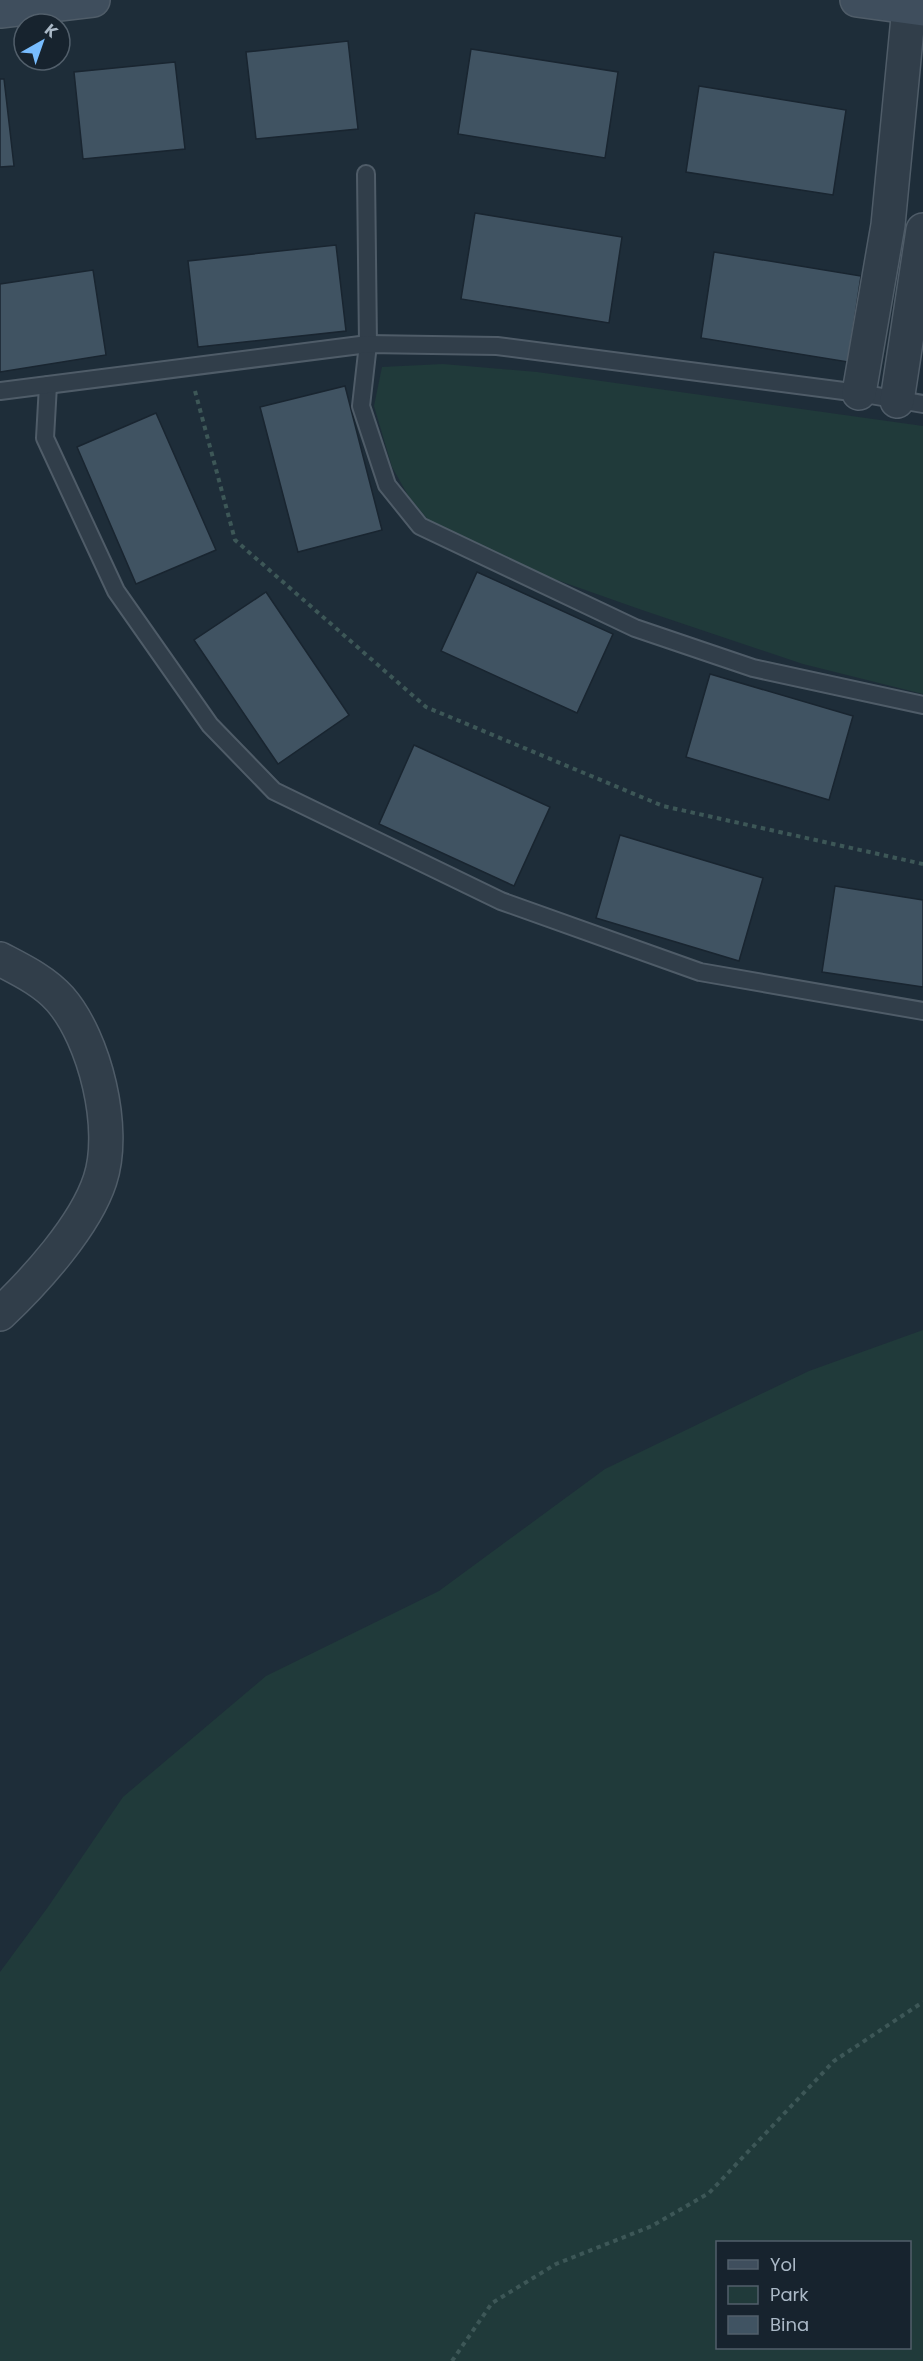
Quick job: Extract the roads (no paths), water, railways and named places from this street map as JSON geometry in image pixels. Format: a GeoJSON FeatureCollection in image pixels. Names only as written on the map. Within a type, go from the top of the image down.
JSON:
{"type":"FeatureCollection","features":[{"type":"Feature","properties":{"kind":"street"},"geometry":{"type":"LineString","coordinates":[[0,11],[93,0]]}},
{"type":"Feature","properties":{"kind":"street"},"geometry":{"type":"LineString","coordinates":[[857,0],[916,8],[888,225],[859,393]]}},
{"type":"Feature","properties":{"kind":"street"},"geometry":{"type":"LineString","coordinates":[[910,403],[923,230]]}},
{"type":"Feature","properties":{"kind":"street"},"geometry":{"type":"LineString","coordinates":[[0,959],[46,985],[61,1000],[74,1019],[100,1086],[106,1120],[106,1150],[100,1180],[85,1212],[59,1250],[0,1314]]}},
{"type":"Feature","properties":{"kind":"lane"},"geometry":{"type":"LineString","coordinates":[[366,174],[368,344],[361,406],[387,485],[420,526],[635,628],[753,668],[923,705]]}},
{"type":"Feature","properties":{"kind":"lane"},"geometry":{"type":"LineString","coordinates":[[0,391],[368,344],[497,346],[859,393],[910,403]]}},
{"type":"Feature","properties":{"kind":"lane"},"geometry":{"type":"LineString","coordinates":[[48,385],[45,438],[116,591],[210,725],[274,791],[501,901],[700,972],[923,1011]]}}]}
